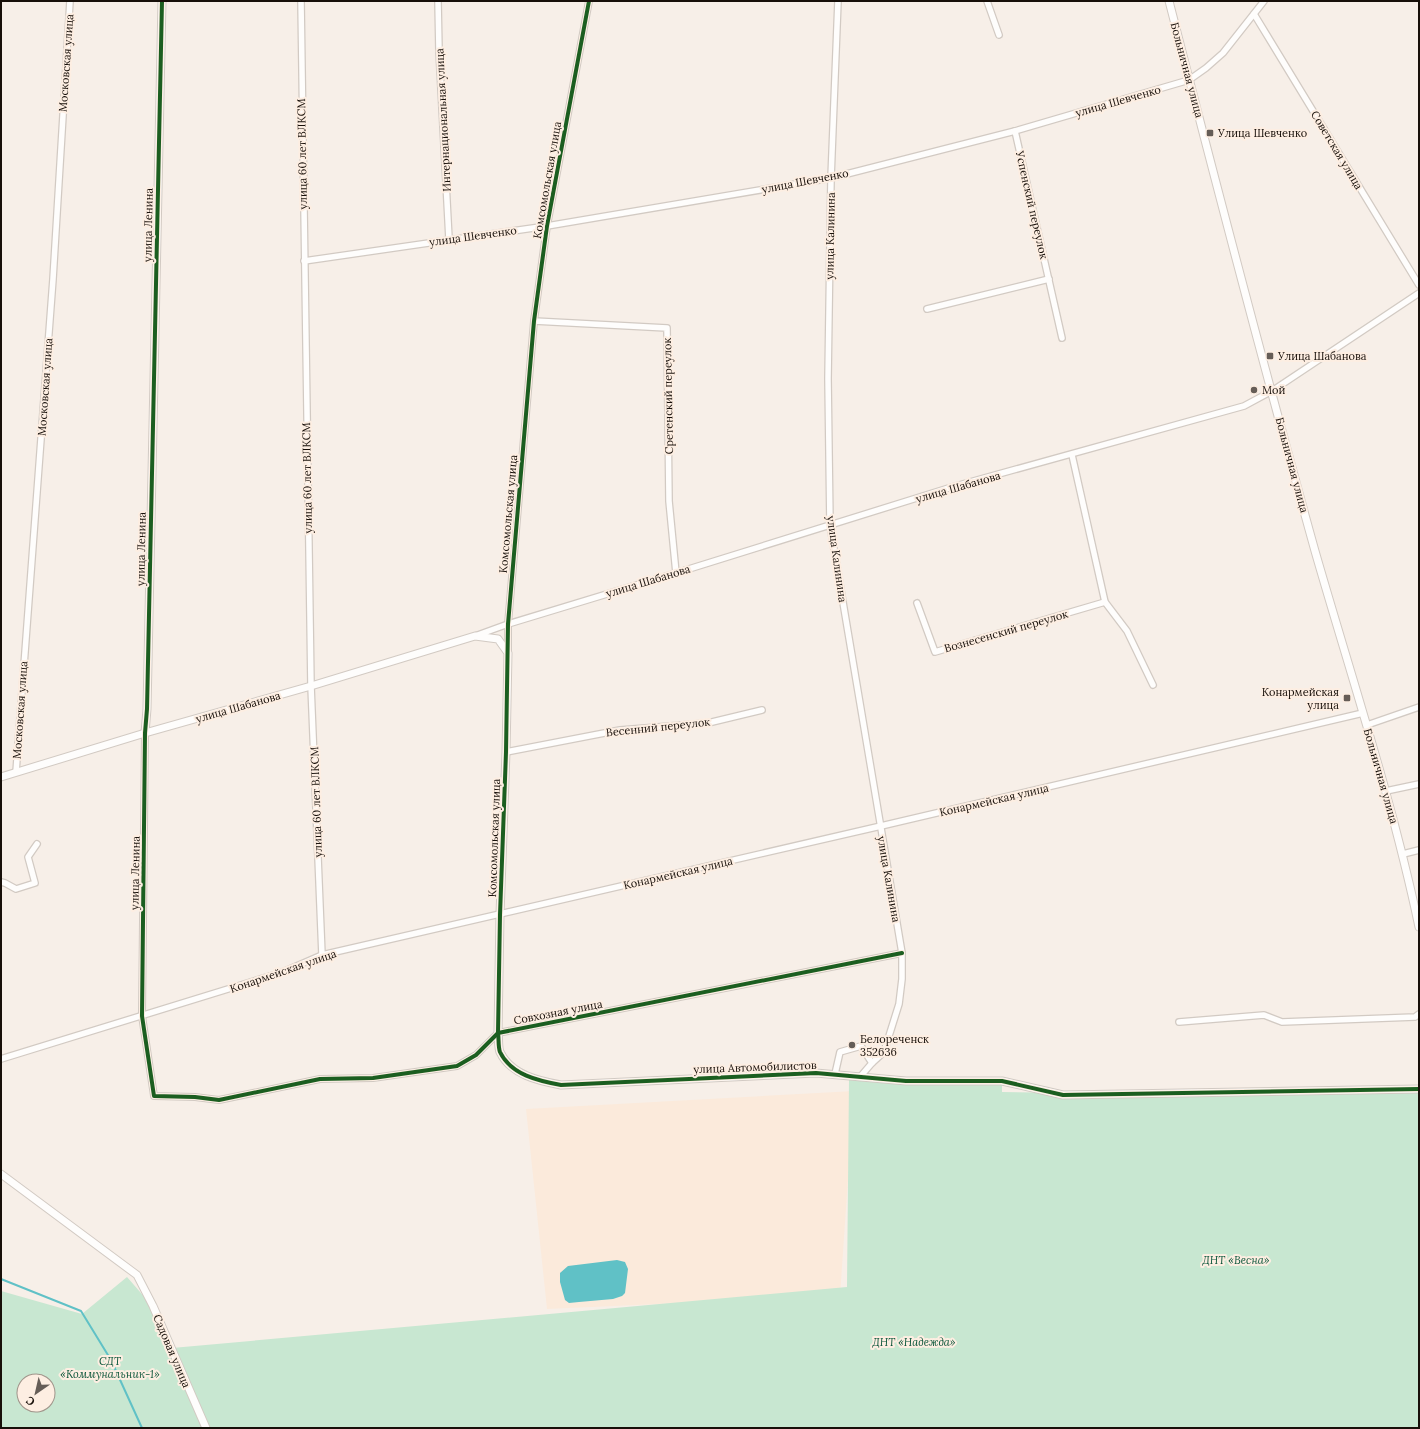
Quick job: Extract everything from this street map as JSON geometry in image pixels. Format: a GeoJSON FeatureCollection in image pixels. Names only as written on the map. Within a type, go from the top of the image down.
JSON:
{"type":"FeatureCollection","features":[{"type":"Feature","properties":{"kind":"street","name":"Московская улица"},"geometry":{"type":"LineString","coordinates":[[16,772],[53,278],[70,1]]}},
{"type":"Feature","properties":{"kind":"street","name":"улица Ленина"},"geometry":{"type":"LineString","coordinates":[[162,1],[147,701],[145,733],[142,1016],[154,1096],[195,1097],[219,1100],[320,1079],[372,1078],[457,1066],[476,1055],[498,1033]]}},
{"type":"Feature","properties":{"kind":"street","name":"улица 60 лет ВЛКСМ"},"geometry":{"type":"LineString","coordinates":[[301,1],[311,686],[322,955]]}},
{"type":"Feature","properties":{"kind":"street","name":"Интернациональная улица"},"geometry":{"type":"LineString","coordinates":[[438,1],[439,51],[449,239]]}},
{"type":"Feature","properties":{"kind":"street","name":"Комсомольская улица"},"geometry":{"type":"LineString","coordinates":[[498,1033],[508,624],[534,321],[547,226],[590,1]]}},
{"type":"Feature","properties":{"kind":"street","name":"улица Калинина"},"geometry":{"type":"LineString","coordinates":[[838,1],[831,178],[828,379],[830,525],[902,953],[902,979],[899,1004],[884,1052],[860,1077]]}},
{"type":"Feature","properties":{"kind":"street"},"geometry":{"type":"LineString","coordinates":[[987,1],[999,36]]}},
{"type":"Feature","properties":{"kind":"street","name":"Больничная улица"},"geometry":{"type":"LineString","coordinates":[[1169,1],[1317,558],[1386,791],[1403,854],[1419,927]]}},
{"type":"Feature","properties":{"kind":"street","name":"улица Шевченко"},"geometry":{"type":"LineString","coordinates":[[304,261],[547,226],[831,178],[1015,131],[1189,80],[1223,53],[1264,1]]}},
{"type":"Feature","properties":{"kind":"street","name":"Советская улица"},"geometry":{"type":"LineString","coordinates":[[1254,14],[1419,285]]}},
{"type":"Feature","properties":{"kind":"street","name":"Успенский переулок"},"geometry":{"type":"LineString","coordinates":[[1015,131],[1062,338]]}},
{"type":"Feature","properties":{"kind":"street"},"geometry":{"type":"LineString","coordinates":[[927,309],[1049,279]]}},
{"type":"Feature","properties":{"kind":"street","name":"улица Шабанова"},"geometry":{"type":"LineString","coordinates":[[1,777],[475,636],[508,624],[952,487],[1072,455],[1244,406],[1272,391],[1419,293]]}},
{"type":"Feature","properties":{"kind":"street","name":"Сретенский переулок"},"geometry":{"type":"LineString","coordinates":[[534,321],[667,328],[668,501],[676,573]]}},
{"type":"Feature","properties":{"kind":"street"},"geometry":{"type":"LineString","coordinates":[[1072,455],[1105,602],[1127,631],[1153,685]]}},
{"type":"Feature","properties":{"kind":"street","name":"Вознесенский переулок"},"geometry":{"type":"LineString","coordinates":[[917,603],[935,652],[1105,602]]}},
{"type":"Feature","properties":{"kind":"street","name":"улица Шабанова"},"geometry":{"type":"LineString","coordinates":[[475,636],[498,639],[508,653]]}},
{"type":"Feature","properties":{"kind":"street"},"geometry":{"type":"LineString","coordinates":[[1367,725],[1419,707]]}},
{"type":"Feature","properties":{"kind":"street","name":"Весенний переулок"},"geometry":{"type":"LineString","coordinates":[[506,752],[620,730],[708,723],[762,710]]}},
{"type":"Feature","properties":{"kind":"street","name":"Конармейская улица"},"geometry":{"type":"LineString","coordinates":[[1,1059],[283,972],[322,955],[500,915],[1363,713]]}},
{"type":"Feature","properties":{"kind":"street"},"geometry":{"type":"LineString","coordinates":[[1386,791],[1419,784]]}},
{"type":"Feature","properties":{"kind":"street"},"geometry":{"type":"LineString","coordinates":[[1,882],[16,888],[35,883],[28,857],[37,844]]}},
{"type":"Feature","properties":{"kind":"street"},"geometry":{"type":"LineString","coordinates":[[1403,854],[1419,850]]}},
{"type":"Feature","properties":{"kind":"street","name":"Совхозная улица"},"geometry":{"type":"LineString","coordinates":[[498,1033],[902,953]]}},
{"type":"Feature","properties":{"kind":"street"},"geometry":{"type":"LineString","coordinates":[[1179,1022],[1264,1014],[1282,1022],[1415,1017],[1419,1014]]}},
{"type":"Feature","properties":{"kind":"street","name":"улица Автомобилистов"},"geometry":{"type":"LineString","coordinates":[[498,1033],[500,1052],[518,1071],[534,1080],[561,1085],[816,1073],[906,1081],[1002,1081],[1063,1095],[1419,1089]]}},
{"type":"Feature","properties":{"kind":"street"},"geometry":{"type":"LineString","coordinates":[[835,1074],[840,1052],[861,1046],[872,1063]]}},
{"type":"Feature","properties":{"kind":"street","name":"Садовая улица"},"geometry":{"type":"LineString","coordinates":[[1,1174],[136,1275],[153,1306],[206,1428]]}},
{"type":"Feature","properties":{"kind":"shaded area"},"geometry":{"type":"Polygon","coordinates":[[[854,1091],[840,1296],[547,1309],[526,1109],[854,1091]]]}},
{"type":"Feature","properties":{"kind":"green space"},"geometry":{"type":"Polygon","coordinates":[[[849,1080],[1002,1084],[1002,1092],[1078,1093],[1419,1090],[1419,1428],[206,1428],[172,1348],[847,1287],[849,1080]]]}},
{"type":"Feature","properties":{"kind":"green space","name":"СДТ «Коммунальник-1»"},"geometry":{"type":"Polygon","coordinates":[[[127,1277],[147,1300],[202,1428],[1,1428],[1,1291],[82,1314],[127,1277]]]}},
{"type":"Feature","properties":{"kind":"water"},"geometry":{"type":"Polygon","coordinates":[[[617,1260],[625,1262],[628,1269],[625,1293],[622,1296],[613,1299],[569,1303],[565,1300],[560,1282],[560,1273],[568,1266],[617,1260]]]}},
{"type":"Feature","properties":{"kind":"waterway"},"geometry":{"type":"LineString","coordinates":[[1,1279],[81,1311],[111,1360],[142,1428]]}},
{"type":"Feature","properties":{"kind":"cycle path"},"geometry":{"type":"LineString","coordinates":[[162,1],[147,709],[145,733],[142,1016],[154,1096],[195,1097],[219,1100],[320,1079],[373,1078],[457,1066],[476,1055],[498,1033],[902,953]]}},
{"type":"Feature","properties":{"kind":"cycle path"},"geometry":{"type":"LineString","coordinates":[[589,1],[547,226],[534,321],[508,624],[498,1033],[499,1050],[505,1060],[526,1076],[561,1085],[816,1073],[906,1081],[1002,1081],[1063,1095],[1419,1089]]}},
{"type":"Feature","properties":{"kind":"place","name":"Улица Шевченко"},"geometry":{"type":"Point","coordinates":[1210,133]}},
{"type":"Feature","properties":{"kind":"place","name":"Улица Шабанова"},"geometry":{"type":"Point","coordinates":[1270,356]}},
{"type":"Feature","properties":{"kind":"place","name":"Мой"},"geometry":{"type":"Point","coordinates":[1254,390]}},
{"type":"Feature","properties":{"kind":"place","name":"Конармейская улица"},"geometry":{"type":"Point","coordinates":[1347,698]}},
{"type":"Feature","properties":{"kind":"place","name":"Белореченск 352636"},"geometry":{"type":"Point","coordinates":[852,1045]}},
{"type":"Feature","properties":{"kind":"park label","name":"ДНТ «Весна»"},"geometry":{"type":"Point","coordinates":[1236,1260]}},
{"type":"Feature","properties":{"kind":"park label","name":"ДНТ «Надежда»"},"geometry":{"type":"Point","coordinates":[914,1342]}}]}
